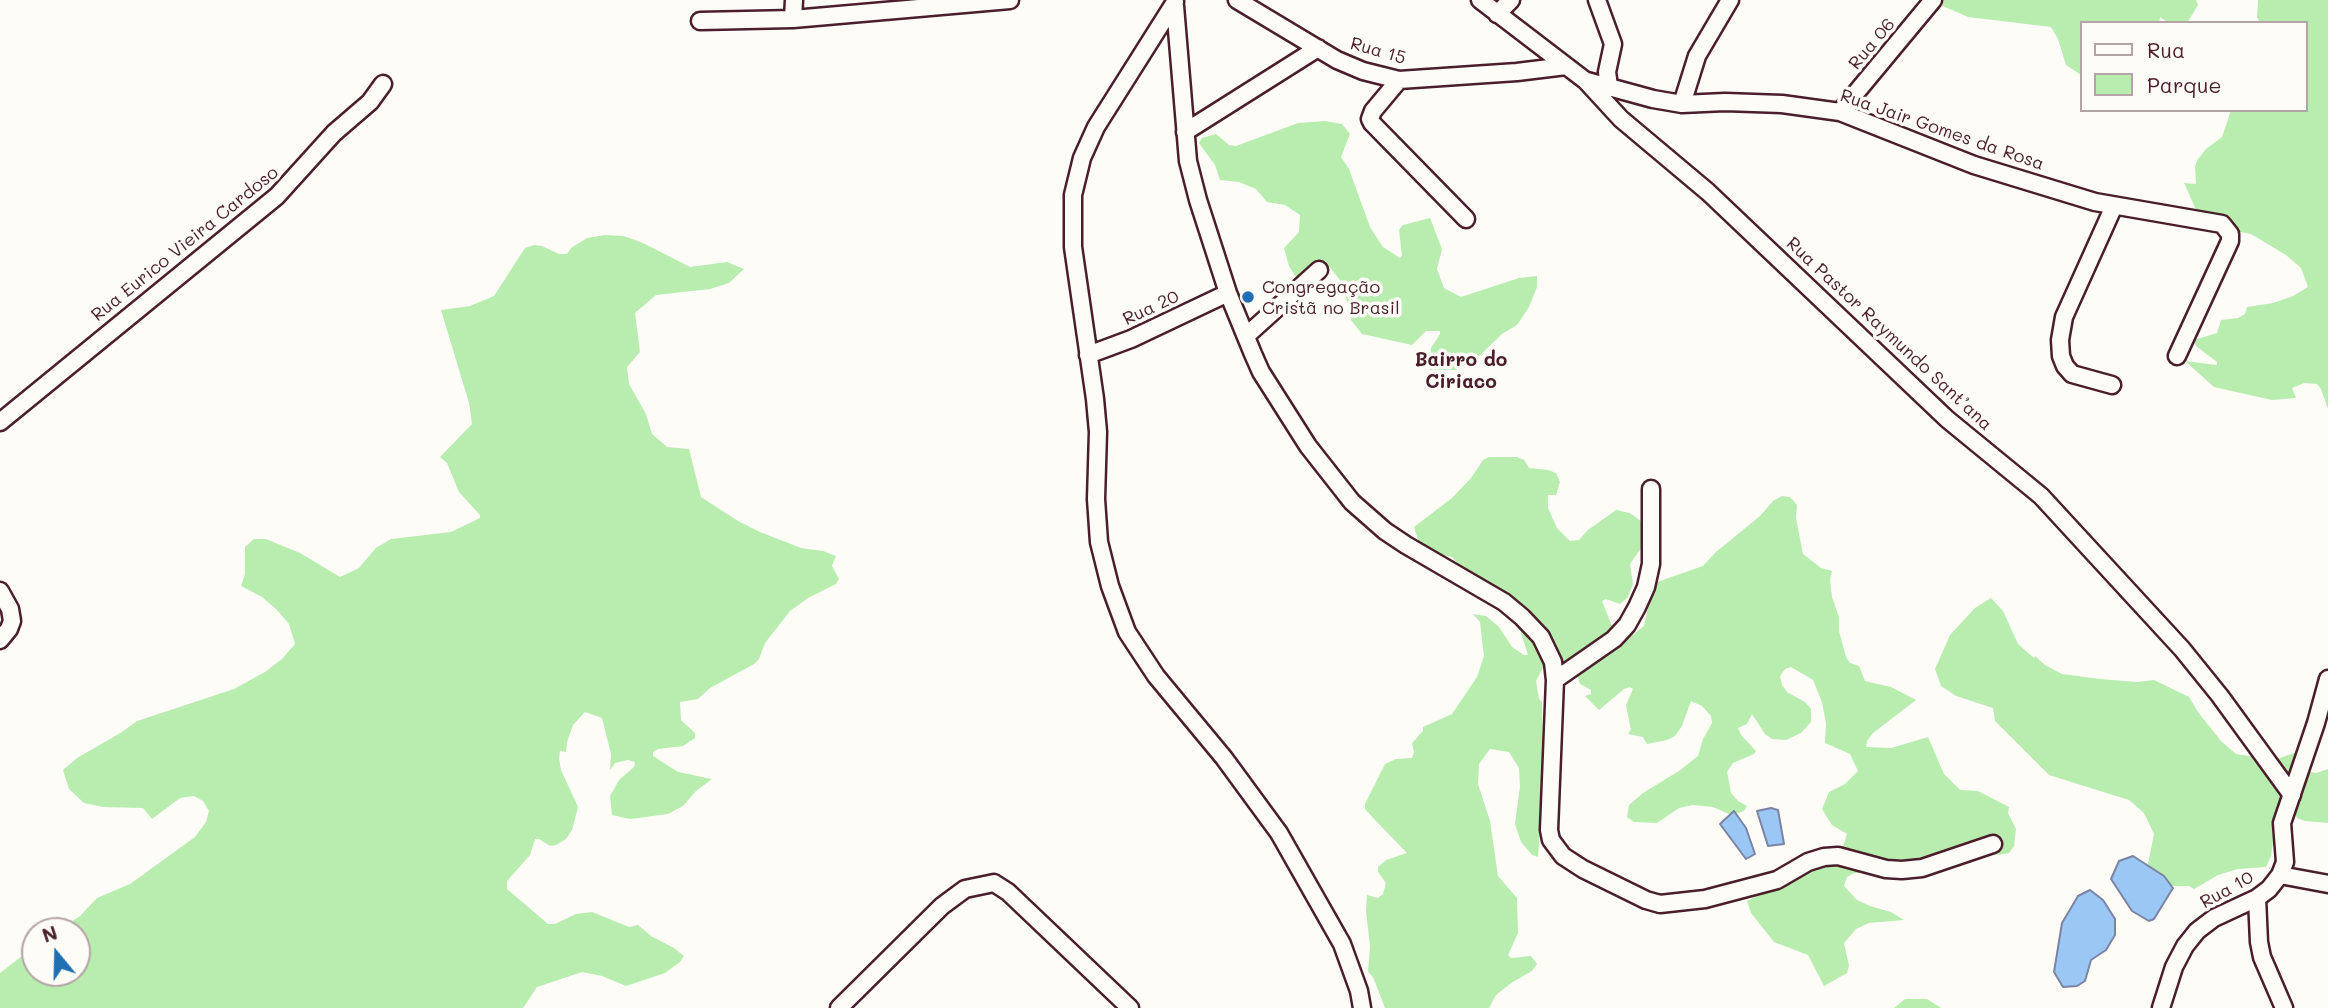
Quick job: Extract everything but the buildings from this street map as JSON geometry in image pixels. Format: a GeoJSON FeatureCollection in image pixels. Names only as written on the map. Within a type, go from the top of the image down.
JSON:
{"type":"FeatureCollection","features":[{"type":"Feature","properties":{"kind":"street"},"geometry":{"type":"LineString","coordinates":[[793,0],[793,19]]}},
{"type":"Feature","properties":{"kind":"street"},"geometry":{"type":"LineString","coordinates":[[700,20],[793,19],[894,4],[959,6],[1010,0]]}},
{"type":"Feature","properties":{"kind":"street","name":"Rua 15"},"geometry":{"type":"LineString","coordinates":[[1237,0],[1363,71],[1399,80],[1566,66]]}},
{"type":"Feature","properties":{"kind":"street","name":"Rua Pastor Raymundo Sant’ana"},"geometry":{"type":"LineString","coordinates":[[1480,0],[1586,81],[1621,119],[1709,192],[1947,419],[2041,496],[2182,649],[2292,795]]}},
{"type":"Feature","properties":{"kind":"street"},"geometry":{"type":"LineString","coordinates":[[1497,14],[1511,0]]}},
{"type":"Feature","properties":{"kind":"street"},"geometry":{"type":"LineString","coordinates":[[1597,0],[1613,44],[1607,72],[1609,86]]}},
{"type":"Feature","properties":{"kind":"street"},"geometry":{"type":"LineString","coordinates":[[1682,104],[1697,56],[1730,0]]}},
{"type":"Feature","properties":{"kind":"street","name":"Rua 06"},"geometry":{"type":"LineString","coordinates":[[1840,112],[1933,0]]}},
{"type":"Feature","properties":{"kind":"street"},"geometry":{"type":"LineString","coordinates":[[1175,3],[1188,161],[1228,293],[1261,372],[1308,446],[1352,502],[1385,531],[1406,545],[1504,602],[1541,636],[1553,662],[1555,680],[1549,830],[1551,840],[1563,856],[1583,869],[1646,900],[1660,904],[1705,899],[1777,880],[1824,856],[1838,856],[1886,869],[1902,870],[1922,868],[1993,844]]}},
{"type":"Feature","properties":{"kind":"street"},"geometry":{"type":"LineString","coordinates":[[1175,3],[1096,127],[1082,158],[1073,195],[1073,247],[1098,432],[1099,542],[1110,586],[1126,632],[1156,676],[1224,758],[1279,833],[1342,944],[1359,991],[1362,1008]]}},
{"type":"Feature","properties":{"kind":"street"},"geometry":{"type":"LineString","coordinates":[[1185,132],[1318,48]]}},
{"type":"Feature","properties":{"kind":"street"},"geometry":{"type":"LineString","coordinates":[[1399,80],[1373,111],[1370,119],[1466,219]]}},
{"type":"Feature","properties":{"kind":"street","name":"Rua Jair Gomes da Rosa"},"geometry":{"type":"LineString","coordinates":[[1586,81],[1682,104],[1782,104],[1840,112],[1974,165],[2114,205],[2222,225],[2230,234],[2230,241],[2177,356]]}},
{"type":"Feature","properties":{"kind":"street","name":"Rua Eurico Vieira Cardoso"},"geometry":{"type":"LineString","coordinates":[[0,422],[277,196],[334,134],[370,102],[383,84]]}},
{"type":"Feature","properties":{"kind":"street"},"geometry":{"type":"LineString","coordinates":[[2112,386],[2072,374],[2061,356],[2060,340],[2064,317],[2114,205]]}},
{"type":"Feature","properties":{"kind":"street"},"geometry":{"type":"LineString","coordinates":[[1246,336],[1319,270]]}},
{"type":"Feature","properties":{"kind":"street","name":"Rua 20"},"geometry":{"type":"LineString","coordinates":[[1088,355],[1228,293]]}},
{"type":"Feature","properties":{"kind":"street"},"geometry":{"type":"LineString","coordinates":[[1555,680],[1614,639],[1628,625],[1646,587],[1651,564],[1651,489]]}},
{"type":"Feature","properties":{"kind":"street"},"geometry":{"type":"LineString","coordinates":[[0,591],[10,609],[12,621],[0,640]]}},
{"type":"Feature","properties":{"kind":"street","name":"Rua 10"},"geometry":{"type":"LineString","coordinates":[[2161,1008],[2174,967],[2197,931],[2214,918],[2269,890],[2280,875],[2285,862],[2282,824],[2328,679]]}},
{"type":"Feature","properties":{"kind":"street"},"geometry":{"type":"LineString","coordinates":[[2280,875],[2328,884]]}},
{"type":"Feature","properties":{"kind":"street"},"geometry":{"type":"LineString","coordinates":[[838,1008],[942,906],[965,889],[994,883],[1008,892],[1130,1008]]}},
{"type":"Feature","properties":{"kind":"street"},"geometry":{"type":"LineString","coordinates":[[2257,898],[2262,957],[2284,1008]]}},
{"type":"Feature","properties":{"kind":"green space"},"geometry":{"type":"Polygon","coordinates":[[[1929,0],[2196,0],[2198,5],[2188,21],[2166,21],[2160,17],[2159,21],[2080,21],[2080,74],[2066,65],[2058,39],[2051,27],[1968,17],[1929,0]]]}},
{"type":"Feature","properties":{"kind":"green space"},"geometry":{"type":"Polygon","coordinates":[[[2258,0],[2328,0],[2328,409],[2317,384],[2304,383],[2292,388],[2296,398],[2272,400],[2214,387],[2185,361],[2217,365],[2217,362],[2196,346],[2194,340],[2217,333],[2221,320],[2238,318],[2245,314],[2247,307],[2273,303],[2308,287],[2301,268],[2286,255],[2251,234],[2231,230],[2197,212],[2184,183],[2196,184],[2195,166],[2198,159],[2222,137],[2230,112],[2307,112],[2307,21],[2259,21],[2258,0]]]}},
{"type":"Feature","properties":{"kind":"green space"},"geometry":{"type":"Polygon","coordinates":[[[1325,121],[1342,124],[1350,134],[1341,157],[1349,169],[1370,227],[1383,247],[1400,258],[1399,230],[1403,225],[1430,218],[1442,249],[1437,269],[1444,288],[1461,297],[1519,278],[1537,276],[1537,287],[1529,307],[1517,325],[1502,334],[1474,361],[1456,370],[1430,370],[1431,348],[1440,331],[1426,331],[1412,345],[1362,334],[1351,320],[1343,284],[1328,265],[1321,261],[1313,262],[1309,279],[1300,284],[1289,266],[1284,248],[1299,232],[1300,215],[1285,205],[1267,202],[1256,189],[1239,182],[1220,180],[1215,165],[1199,143],[1202,138],[1216,134],[1229,145],[1236,146],[1298,123],[1325,121]]]}},
{"type":"Feature","properties":{"kind":"green space"},"geometry":{"type":"Polygon","coordinates":[[[623,236],[641,242],[690,267],[727,262],[744,269],[729,283],[710,289],[656,295],[635,313],[640,352],[627,367],[629,384],[646,414],[652,434],[667,447],[689,449],[701,497],[760,532],[801,548],[836,556],[832,566],[839,579],[836,584],[790,611],[765,643],[759,659],[754,664],[710,688],[698,699],[680,702],[681,720],[695,733],[695,738],[683,746],[658,749],[653,752],[653,756],[678,772],[712,779],[696,791],[683,806],[668,814],[630,819],[612,815],[610,796],[619,780],[634,767],[635,762],[628,760],[615,763],[610,770],[611,754],[602,718],[585,712],[573,725],[566,752],[560,751],[561,770],[578,807],[572,830],[566,839],[556,845],[550,846],[535,839],[530,855],[507,881],[507,889],[548,924],[555,924],[576,914],[592,912],[629,927],[638,925],[684,956],[680,962],[665,973],[626,986],[602,976],[582,972],[537,987],[523,1008],[0,1008],[0,973],[21,957],[21,987],[91,987],[91,917],[78,917],[97,898],[130,884],[195,837],[206,822],[209,811],[203,801],[194,796],[180,798],[152,819],[143,808],[103,807],[84,803],[69,789],[63,770],[77,758],[137,721],[234,689],[265,672],[295,644],[289,624],[277,610],[262,597],[241,586],[245,574],[245,547],[254,539],[266,539],[300,553],[340,577],[359,568],[376,548],[391,539],[451,532],[480,518],[459,492],[447,463],[440,457],[472,424],[469,403],[441,310],[470,306],[494,296],[525,248],[542,246],[559,254],[567,254],[571,248],[587,238],[623,236]]]}},
{"type":"Feature","properties":{"kind":"green space"},"geometry":{"type":"Polygon","coordinates":[[[1489,457],[1517,457],[1524,460],[1529,468],[1556,473],[1560,482],[1556,495],[1548,495],[1548,508],[1557,528],[1570,541],[1579,540],[1616,510],[1630,513],[1649,527],[1648,538],[1630,564],[1633,584],[1628,597],[1620,604],[1606,599],[1602,601],[1619,639],[1633,635],[1644,626],[1652,590],[1657,582],[1703,566],[1760,516],[1773,501],[1782,496],[1790,497],[1797,505],[1796,518],[1803,554],[1821,568],[1832,571],[1832,597],[1839,617],[1839,631],[1846,657],[1850,663],[1859,666],[1865,681],[1891,687],[1916,700],[1873,733],[1866,747],[1891,748],[1928,737],[1944,774],[1960,790],[1978,791],[2009,807],[2008,813],[2016,829],[2014,846],[2009,853],[1998,855],[1962,844],[1932,863],[1886,872],[1854,873],[1847,877],[1844,886],[1857,900],[1891,912],[1904,920],[1869,923],[1856,929],[1844,943],[1849,966],[1847,973],[1824,986],[1808,955],[1774,942],[1751,913],[1747,901],[1841,853],[1847,834],[1832,825],[1822,809],[1829,792],[1845,784],[1858,771],[1850,754],[1825,743],[1826,724],[1822,702],[1813,680],[1791,667],[1785,669],[1780,676],[1787,692],[1805,702],[1811,709],[1811,722],[1801,733],[1786,740],[1772,739],[1765,734],[1752,714],[1747,724],[1738,728],[1756,751],[1733,763],[1727,772],[1731,793],[1747,806],[1744,811],[1731,815],[1713,807],[1693,805],[1679,808],[1657,823],[1634,822],[1627,817],[1629,805],[1698,756],[1712,723],[1711,716],[1702,706],[1691,701],[1682,726],[1675,736],[1647,744],[1643,737],[1628,734],[1631,730],[1626,705],[1633,689],[1624,689],[1599,710],[1585,696],[1591,694],[1591,690],[1580,684],[1578,677],[1563,667],[1545,664],[1536,681],[1542,702],[1543,776],[1538,857],[1532,855],[1521,842],[1515,824],[1520,787],[1519,768],[1509,752],[1490,749],[1479,764],[1478,784],[1490,821],[1498,876],[1517,898],[1518,933],[1508,955],[1511,958],[1531,956],[1537,964],[1532,971],[1496,995],[1489,1008],[1385,1008],[1373,977],[1368,972],[1370,946],[1367,895],[1378,898],[1383,894],[1386,883],[1378,872],[1378,867],[1386,860],[1407,853],[1365,809],[1365,804],[1385,764],[1396,759],[1412,758],[1412,743],[1423,731],[1423,727],[1452,714],[1477,677],[1484,656],[1480,622],[1473,614],[1486,616],[1499,627],[1512,647],[1528,655],[1516,617],[1452,557],[1434,553],[1419,543],[1414,527],[1452,498],[1483,460],[1489,457]]]}},
{"type":"Feature","properties":{"kind":"green space"},"geometry":{"type":"Polygon","coordinates":[[[1991,598],[2003,611],[2018,644],[2034,658],[2035,656],[2062,674],[2137,682],[2154,680],[2189,697],[2221,741],[2236,754],[2274,760],[2302,748],[2305,771],[2316,773],[2328,769],[2328,823],[2297,818],[2295,813],[2299,802],[2293,794],[2285,795],[2278,808],[2271,856],[2266,867],[2238,869],[2218,875],[2194,889],[2147,878],[2154,834],[2144,813],[2129,800],[2049,775],[1995,721],[1993,708],[1956,696],[1941,686],[1935,669],[1950,635],[1975,608],[1991,598]]]}},
{"type":"Feature","properties":{"kind":"green space"},"geometry":{"type":"Polygon","coordinates":[[[1905,999],[1927,999],[1941,1008],[1894,1008],[1905,999]]]}},
{"type":"Feature","properties":{"kind":"water"},"geometry":{"type":"Polygon","coordinates":[[[1771,808],[1778,810],[1784,844],[1768,846],[1757,811],[1771,808]]]}},
{"type":"Feature","properties":{"kind":"water"},"geometry":{"type":"Polygon","coordinates":[[[1734,811],[1746,828],[1755,854],[1746,859],[1720,824],[1734,811]]]}},
{"type":"Feature","properties":{"kind":"water"},"geometry":{"type":"Polygon","coordinates":[[[2133,856],[2164,876],[2173,888],[2154,919],[2149,921],[2132,911],[2111,879],[2119,861],[2133,856]]]}},
{"type":"Feature","properties":{"kind":"water"},"geometry":{"type":"Polygon","coordinates":[[[2090,890],[2103,900],[2115,919],[2115,935],[2106,950],[2091,960],[2085,981],[2077,986],[2063,987],[2054,972],[2062,923],[2078,896],[2090,890]]]}},
{"type":"Feature","properties":{"kind":"place","name":"Congregação Cristã no Brasil"},"geometry":{"type":"Point","coordinates":[1248,297]}},
{"type":"Feature","properties":{"kind":"district","name":"Bairro do Ciriaco"},"geometry":{"type":"Point","coordinates":[1461,371]}}]}
